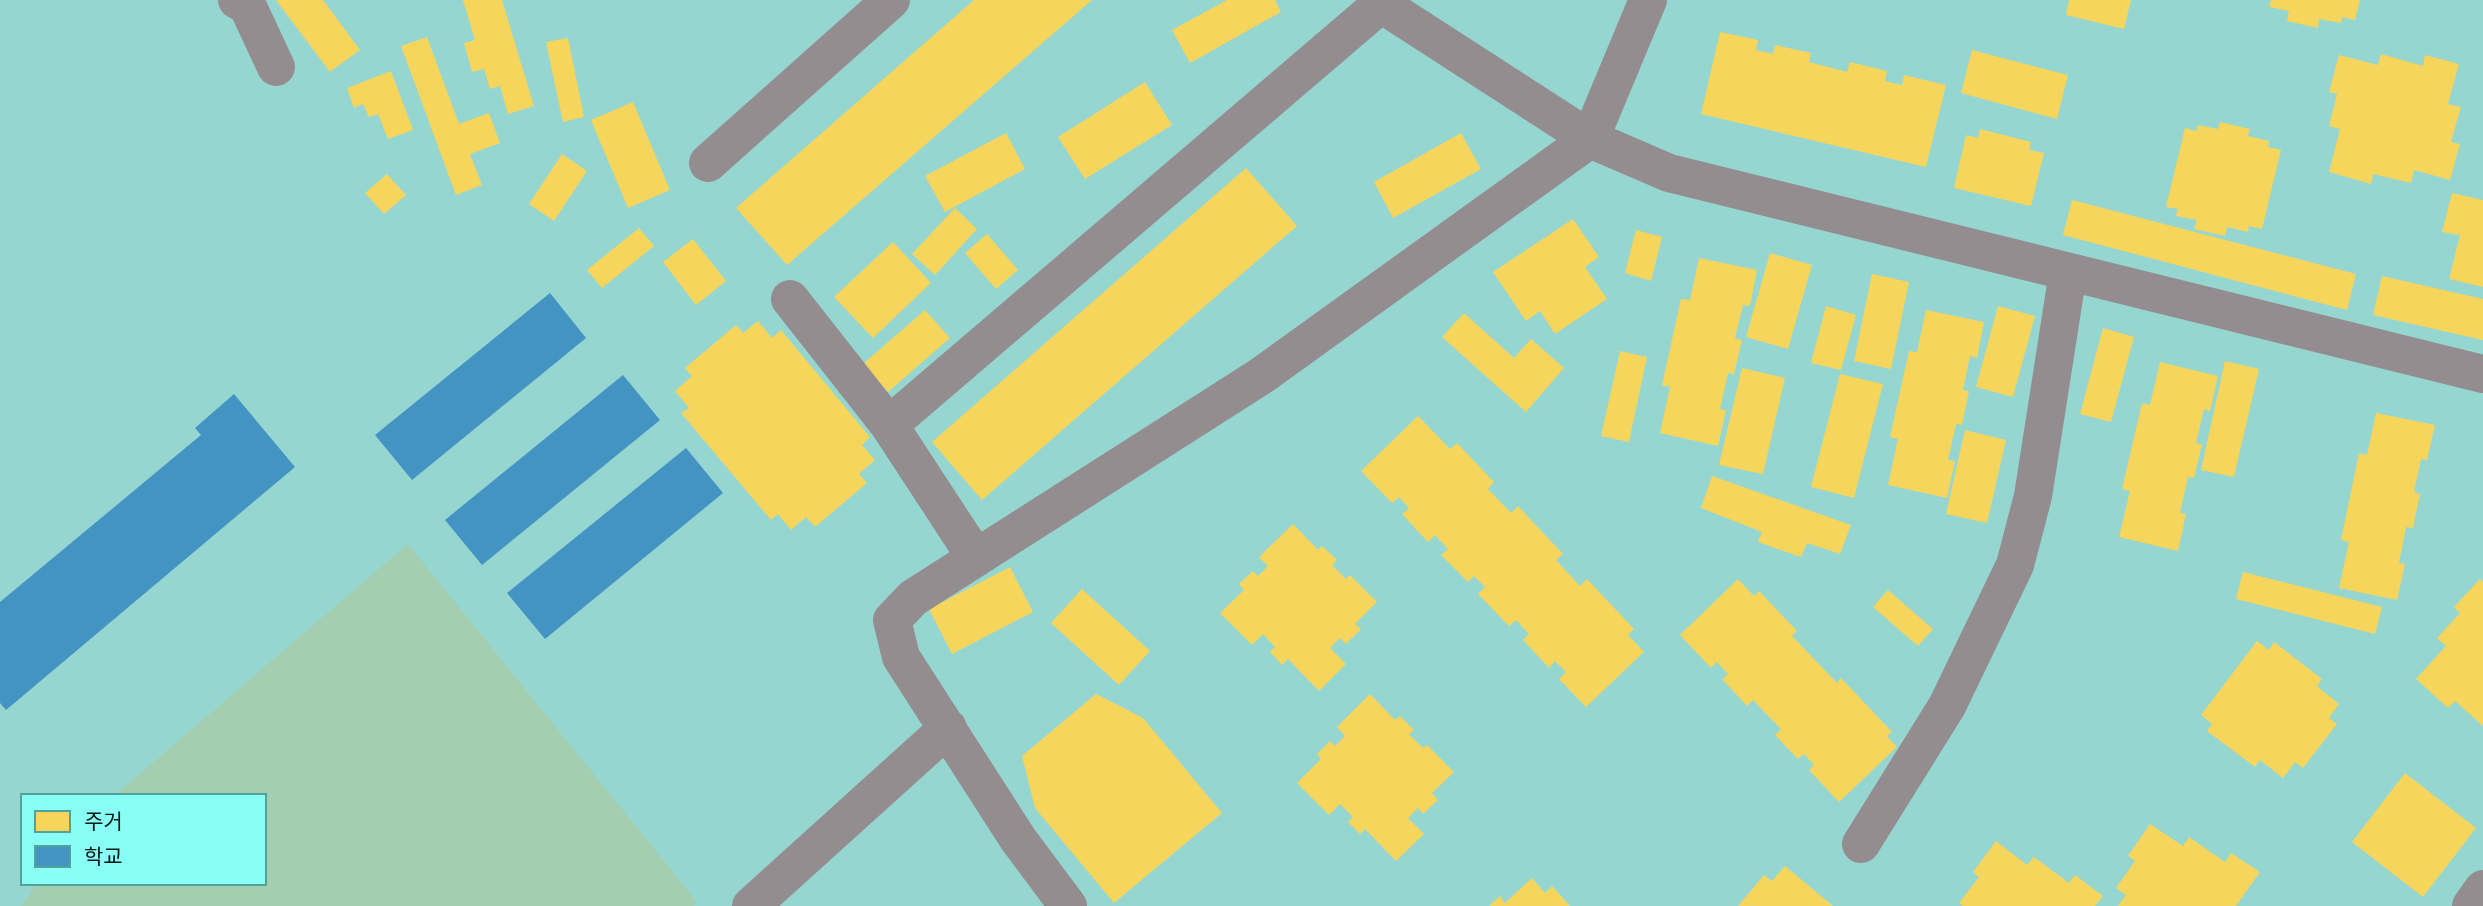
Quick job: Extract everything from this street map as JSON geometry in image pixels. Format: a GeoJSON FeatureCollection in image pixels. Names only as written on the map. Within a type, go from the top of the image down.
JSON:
{"type":"FeatureCollection","features":[{"type":"Feature","properties":{"kind":"street"},"geometry":{"type":"LineString","coordinates":[[237,0],[247,5],[276,67]]}},
{"type":"Feature","properties":{"kind":"street"},"geometry":{"type":"LineString","coordinates":[[708,163],[891,0]]}},
{"type":"Feature","properties":{"kind":"street"},"geometry":{"type":"LineString","coordinates":[[1069,906],[1018,839],[901,657],[891,621],[913,598],[1261,376],[1590,139],[1648,0]]}},
{"type":"Feature","properties":{"kind":"street"},"geometry":{"type":"LineString","coordinates":[[889,425],[1378,2],[1590,139],[1669,173],[2483,374]]}},
{"type":"Feature","properties":{"kind":"street"},"geometry":{"type":"LineString","coordinates":[[1861,844],[1947,706],[2015,565],[2033,496],[2068,272]]}},
{"type":"Feature","properties":{"kind":"street"},"geometry":{"type":"LineString","coordinates":[[790,299],[889,425],[976,558]]}},
{"type":"Feature","properties":{"kind":"street"},"geometry":{"type":"LineString","coordinates":[[751,906],[948,728]]}},
{"type":"Feature","properties":{"kind":"street"},"geometry":{"type":"LineString","coordinates":[[2471,906],[2483,890]]}},
{"type":"Feature","properties":{"kind":"green space"},"geometry":{"type":"Polygon","coordinates":[[[408,544],[697,902],[693,906],[22,906],[36,885],[266,885],[266,794],[116,794],[408,544]]]}},
{"type":"Feature","properties":{"kind":"building: 주거"},"geometry":{"type":"Polygon","coordinates":[[[276,0],[323,0],[360,50],[330,72],[276,0]]]}},
{"type":"Feature","properties":{"kind":"building: 주거"},"geometry":{"type":"Polygon","coordinates":[[[463,0],[502,0],[534,106],[508,114],[500,86],[490,89],[484,69],[472,72],[464,43],[475,40],[463,0]]]}},
{"type":"Feature","properties":{"kind":"building: 주거"},"geometry":{"type":"Polygon","coordinates":[[[974,0],[1092,0],[787,265],[736,208],[974,0]]]}},
{"type":"Feature","properties":{"kind":"building: 주거"},"geometry":{"type":"Polygon","coordinates":[[[1227,0],[1275,0],[1281,12],[1190,63],[1172,30],[1227,0]]]}},
{"type":"Feature","properties":{"kind":"building: 주거"},"geometry":{"type":"Polygon","coordinates":[[[2069,0],[2131,0],[2124,29],[2066,15],[2069,0]]]}},
{"type":"Feature","properties":{"kind":"building: 주거"},"geometry":{"type":"Polygon","coordinates":[[[2271,0],[2360,0],[2355,20],[2342,17],[2341,23],[2319,19],[2318,28],[2287,21],[2289,11],[2269,7],[2271,0]]]}},
{"type":"Feature","properties":{"kind":"building: 주거"},"geometry":{"type":"Polygon","coordinates":[[[1720,32],[1758,40],[1756,50],[1773,54],[1775,45],[1811,53],[1809,62],[1847,72],[1850,62],[1887,71],[1885,81],[1902,85],[1904,75],[1946,85],[1926,167],[1701,114],[1720,32]]]}},
{"type":"Feature","properties":{"kind":"building: 주거"},"geometry":{"type":"Polygon","coordinates":[[[427,37],[459,124],[489,113],[500,143],[470,154],[482,185],[456,195],[401,46],[427,37]]]}},
{"type":"Feature","properties":{"kind":"building: 주거"},"geometry":{"type":"Polygon","coordinates":[[[568,38],[584,117],[563,122],[546,42],[568,38]]]}},
{"type":"Feature","properties":{"kind":"building: 주거"},"geometry":{"type":"Polygon","coordinates":[[[1972,50],[2068,75],[2057,119],[1961,93],[1972,50]]]}},
{"type":"Feature","properties":{"kind":"building: 주거"},"geometry":{"type":"Polygon","coordinates":[[[2381,54],[2423,66],[2425,55],[2459,64],[2448,104],[2461,107],[2451,142],[2460,144],[2450,180],[2414,170],[2411,183],[2373,174],[2371,184],[2329,172],[2340,129],[2329,126],[2337,94],[2329,92],[2339,55],[2378,65],[2381,54]]]}},
{"type":"Feature","properties":{"kind":"building: 주거"},"geometry":{"type":"Polygon","coordinates":[[[391,71],[413,130],[388,139],[378,114],[369,117],[363,104],[354,108],[347,88],[391,71]]]}},
{"type":"Feature","properties":{"kind":"building: 주거"},"geometry":{"type":"Polygon","coordinates":[[[1145,82],[1172,125],[1085,179],[1058,137],[1145,82]]]}},
{"type":"Feature","properties":{"kind":"building: 주거"},"geometry":{"type":"Polygon","coordinates":[[[633,102],[670,190],[628,208],[591,120],[633,102]]]}},
{"type":"Feature","properties":{"kind":"building: 주거"},"geometry":{"type":"Polygon","coordinates":[[[2220,122],[2250,129],[2248,136],[2269,141],[2268,147],[2281,150],[2262,229],[2249,226],[2248,232],[2227,227],[2225,236],[2194,229],[2197,220],[2176,216],[2178,209],[2166,207],[2185,128],[2197,131],[2198,125],[2218,129],[2220,122]]]}},
{"type":"Feature","properties":{"kind":"building: 주거"},"geometry":{"type":"Polygon","coordinates":[[[1980,129],[2031,142],[2029,150],[2044,153],[2031,206],[1954,188],[1966,135],[1978,138],[1980,129]]]}},
{"type":"Feature","properties":{"kind":"building: 주거"},"geometry":{"type":"Polygon","coordinates":[[[1006,133],[1025,169],[945,212],[925,176],[1006,133]]]}},
{"type":"Feature","properties":{"kind":"building: 주거"},"geometry":{"type":"Polygon","coordinates":[[[1461,133],[1481,169],[1393,218],[1374,182],[1461,133]]]}},
{"type":"Feature","properties":{"kind":"building: 주거"},"geometry":{"type":"Polygon","coordinates":[[[562,154],[587,171],[554,221],[529,204],[562,154]]]}},
{"type":"Feature","properties":{"kind":"building: 주거"},"geometry":{"type":"Polygon","coordinates":[[[1246,168],[1297,226],[982,500],[932,442],[1246,168]]]}},
{"type":"Feature","properties":{"kind":"building: 주거"},"geometry":{"type":"Polygon","coordinates":[[[387,174],[406,195],[384,214],[365,193],[387,174]]]}},
{"type":"Feature","properties":{"kind":"building: 주거"},"geometry":{"type":"Polygon","coordinates":[[[2452,193],[2483,200],[2483,287],[2449,279],[2460,235],[2442,232],[2452,193]]]}},
{"type":"Feature","properties":{"kind":"building: 주거"},"geometry":{"type":"Polygon","coordinates":[[[2072,200],[2356,274],[2347,310],[2063,235],[2072,200]]]}},
{"type":"Feature","properties":{"kind":"building: 주거"},"geometry":{"type":"Polygon","coordinates":[[[955,208],[977,229],[935,275],[912,254],[955,208]]]}},
{"type":"Feature","properties":{"kind":"building: 주거"},"geometry":{"type":"Polygon","coordinates":[[[1573,219],[1599,257],[1585,267],[1607,299],[1555,334],[1540,311],[1526,321],[1493,272],[1573,219]]]}},
{"type":"Feature","properties":{"kind":"building: 주거"},"geometry":{"type":"Polygon","coordinates":[[[639,228],[654,246],[602,288],[587,270],[639,228]]]}},
{"type":"Feature","properties":{"kind":"building: 주거"},"geometry":{"type":"Polygon","coordinates":[[[1636,230],[1662,237],[1651,281],[1625,273],[1636,230]]]}},
{"type":"Feature","properties":{"kind":"building: 주거"},"geometry":{"type":"Polygon","coordinates":[[[987,234],[1018,270],[996,289],[965,253],[987,234]]]}},
{"type":"Feature","properties":{"kind":"building: 주거"},"geometry":{"type":"Polygon","coordinates":[[[693,239],[726,281],[696,305],[663,262],[693,239]]]}},
{"type":"Feature","properties":{"kind":"building: 주거"},"geometry":{"type":"Polygon","coordinates":[[[893,242],[931,283],[873,338],[834,297],[893,242]]]}},
{"type":"Feature","properties":{"kind":"building: 주거"},"geometry":{"type":"Polygon","coordinates":[[[1770,253],[1812,265],[1788,349],[1746,337],[1770,253]]]}},
{"type":"Feature","properties":{"kind":"building: 주거"},"geometry":{"type":"Polygon","coordinates":[[[1699,258],[1757,270],[1750,306],[1743,305],[1735,338],[1742,340],[1734,374],[1728,373],[1720,409],[1726,410],[1718,446],[1660,433],[1670,387],[1662,385],[1681,299],[1690,300],[1699,258]]]}},
{"type":"Feature","properties":{"kind":"building: 주거"},"geometry":{"type":"Polygon","coordinates":[[[1872,274],[1909,282],[1891,369],[1854,361],[1872,274]]]}},
{"type":"Feature","properties":{"kind":"building: 주거"},"geometry":{"type":"Polygon","coordinates":[[[2382,276],[2483,299],[2483,340],[2373,315],[2382,276]]]}},
{"type":"Feature","properties":{"kind":"building: 주거"},"geometry":{"type":"Polygon","coordinates":[[[1826,306],[1856,315],[1841,370],[1811,363],[1826,306]]]}},
{"type":"Feature","properties":{"kind":"building: 주거"},"geometry":{"type":"Polygon","coordinates":[[[1998,306],[2035,316],[2013,397],[1976,387],[1998,306]]]}},
{"type":"Feature","properties":{"kind":"building: 주거"},"geometry":{"type":"Polygon","coordinates":[[[925,310],[950,338],[888,392],[863,364],[925,310]]]}},
{"type":"Feature","properties":{"kind":"building: 주거"},"geometry":{"type":"Polygon","coordinates":[[[1926,310],[1984,322],[1977,358],[1970,356],[1963,390],[1969,391],[1962,425],[1956,424],[1948,460],[1955,461],[1947,498],[1888,485],[1898,439],[1890,437],[1909,351],[1917,352],[1926,310]]]}},
{"type":"Feature","properties":{"kind":"building: 주거"},"geometry":{"type":"Polygon","coordinates":[[[1464,313],[1514,358],[1531,339],[1564,368],[1526,412],[1442,337],[1464,313]]]}},
{"type":"Feature","properties":{"kind":"building: 주거"},"geometry":{"type":"Polygon","coordinates":[[[758,321],[772,338],[781,330],[870,437],[862,445],[875,460],[859,474],[867,483],[815,527],[806,517],[791,530],[778,514],[771,520],[681,413],[689,408],[675,391],[692,376],[685,368],[736,325],[743,333],[758,321]]]}},
{"type":"Feature","properties":{"kind":"building: 주거"},"geometry":{"type":"Polygon","coordinates":[[[2103,328],[2134,337],[2111,422],[2080,414],[2103,328]]]}},
{"type":"Feature","properties":{"kind":"building: 주거"},"geometry":{"type":"Polygon","coordinates":[[[1620,351],[1647,357],[1629,442],[1601,436],[1620,351]]]}},
{"type":"Feature","properties":{"kind":"building: 주거"},"geometry":{"type":"Polygon","coordinates":[[[2225,361],[2259,369],[2234,477],[2201,470],[2225,361]]]}},
{"type":"Feature","properties":{"kind":"building: 주거"},"geometry":{"type":"Polygon","coordinates":[[[2160,362],[2218,376],[2210,411],[2204,409],[2196,443],[2202,444],[2194,478],[2188,477],[2180,513],[2186,514],[2178,551],[2119,537],[2130,491],[2122,489],[2142,403],[2150,405],[2160,362]]]}},
{"type":"Feature","properties":{"kind":"building: 주거"},"geometry":{"type":"Polygon","coordinates":[[[1742,368],[1785,378],[1763,474],[1719,465],[1742,368]]]}},
{"type":"Feature","properties":{"kind":"building: 주거"},"geometry":{"type":"Polygon","coordinates":[[[1840,374],[1883,384],[1854,498],[1811,487],[1840,374]]]}},
{"type":"Feature","properties":{"kind":"building: 주거"},"geometry":{"type":"Polygon","coordinates":[[[2376,413],[2435,425],[2427,460],[2421,459],[2414,492],[2420,494],[2413,528],[2406,527],[2399,563],[2405,564],[2397,600],[2339,588],[2349,542],[2341,540],[2359,453],[2367,455],[2376,413]]]}},
{"type":"Feature","properties":{"kind":"building: 주거"},"geometry":{"type":"Polygon","coordinates":[[[1418,416],[1450,449],[1457,443],[1494,482],[1488,489],[1511,513],[1518,506],[1563,554],[1556,560],[1580,586],[1587,579],[1634,629],[1628,635],[1644,652],[1586,707],[1559,679],[1566,672],[1555,661],[1549,668],[1523,640],[1529,634],[1516,620],[1509,626],[1478,594],[1485,587],[1474,576],[1468,582],[1441,555],[1448,549],[1435,535],[1428,542],[1402,514],[1409,508],[1399,497],[1392,503],[1361,471],[1418,416]]]}},
{"type":"Feature","properties":{"kind":"building: 주거"},"geometry":{"type":"Polygon","coordinates":[[[1965,430],[2006,440],[1987,523],[1946,514],[1965,430]]]}},
{"type":"Feature","properties":{"kind":"building: 주거"},"geometry":{"type":"Polygon","coordinates":[[[1712,476],[1851,525],[1840,554],[1807,543],[1801,557],[1758,542],[1762,532],[1701,508],[1712,476]]]}},
{"type":"Feature","properties":{"kind":"building: 주거"},"geometry":{"type":"Polygon","coordinates":[[[1293,524],[1318,550],[1322,546],[1337,560],[1332,565],[1346,579],[1350,575],[1377,602],[1355,624],[1361,629],[1346,644],[1340,638],[1330,648],[1346,664],[1319,691],[1288,659],[1282,665],[1270,652],[1275,647],[1263,634],[1252,645],[1220,613],[1244,590],[1239,584],[1253,571],[1258,576],[1268,566],[1259,557],[1293,524]]]}},
{"type":"Feature","properties":{"kind":"building: 주거"},"geometry":{"type":"Polygon","coordinates":[[[1010,567],[1033,612],[952,654],[929,609],[1010,567]]]}},
{"type":"Feature","properties":{"kind":"building: 주거"},"geometry":{"type":"Polygon","coordinates":[[[2243,572],[2382,607],[2375,634],[2236,599],[2243,572]]]}},
{"type":"Feature","properties":{"kind":"building: 주거"},"geometry":{"type":"Polygon","coordinates":[[[1738,579],[1754,596],[1759,591],[1797,631],[1792,636],[1837,683],[1841,678],[1892,732],[1887,736],[1897,747],[1839,802],[1809,770],[1814,765],[1804,754],[1798,759],[1775,735],[1781,729],[1753,700],[1747,706],[1722,679],[1728,674],[1717,662],[1711,668],[1680,635],[1738,579]]]}},
{"type":"Feature","properties":{"kind":"building: 주거"},"geometry":{"type":"Polygon","coordinates":[[[2480,579],[2483,582],[2483,726],[2455,701],[2448,708],[2416,679],[2446,646],[2437,638],[2460,613],[2454,607],[2480,579]]]}},
{"type":"Feature","properties":{"kind":"building: 주거"},"geometry":{"type":"Polygon","coordinates":[[[1082,589],[1150,651],[1119,685],[1051,623],[1082,589]]]}},
{"type":"Feature","properties":{"kind":"building: 주거"},"geometry":{"type":"Polygon","coordinates":[[[1888,590],[1933,629],[1918,646],[1873,607],[1888,590]]]}},
{"type":"Feature","properties":{"kind":"building: 주거"},"geometry":{"type":"Polygon","coordinates":[[[2257,641],[2269,650],[2274,642],[2322,679],[2317,686],[2339,704],[2329,718],[2337,724],[2303,768],[2295,762],[2283,778],[2260,760],[2255,767],[2207,731],[2212,724],[2201,715],[2257,641]]]}},
{"type":"Feature","properties":{"kind":"building: 주거"},"geometry":{"type":"Polygon","coordinates":[[[1096,694],[1143,718],[1222,813],[1114,903],[1035,808],[1022,756],[1096,694]]]}},
{"type":"Feature","properties":{"kind":"building: 주거"},"geometry":{"type":"Polygon","coordinates":[[[1370,694],[1395,720],[1400,716],[1414,730],[1409,734],[1423,748],[1427,745],[1454,772],[1432,793],[1438,800],[1423,814],[1418,808],[1408,818],[1424,834],[1396,861],[1365,829],[1360,834],[1348,822],[1353,817],[1340,804],[1329,815],[1297,783],[1321,759],[1317,754],[1330,741],[1335,746],[1345,736],[1337,727],[1370,694]]]}},
{"type":"Feature","properties":{"kind":"building: 주거"},"geometry":{"type":"Polygon","coordinates":[[[2405,773],[2476,828],[2423,897],[2352,842],[2405,773]]]}},
{"type":"Feature","properties":{"kind":"building: 주거"},"geometry":{"type":"Polygon","coordinates":[[[2150,824],[2183,846],[2189,837],[2225,862],[2231,853],[2260,872],[2236,906],[2118,906],[2126,895],[2116,888],[2135,861],[2128,856],[2150,824]]]}},
{"type":"Feature","properties":{"kind":"building: 주거"},"geometry":{"type":"Polygon","coordinates":[[[1996,841],[2027,865],[2034,857],[2069,883],[2075,875],[2103,896],[2095,906],[1963,906],[1959,903],[1979,877],[1973,872],[1996,841]]]}},
{"type":"Feature","properties":{"kind":"building: 주거"},"geometry":{"type":"Polygon","coordinates":[[[1785,866],[1833,906],[1738,906],[1764,875],[1772,881],[1785,866]]]}},
{"type":"Feature","properties":{"kind":"building: 주거"},"geometry":{"type":"Polygon","coordinates":[[[1532,878],[1545,893],[1552,886],[1570,906],[1489,906],[1500,896],[1505,903],[1532,878]]]}},
{"type":"Feature","properties":{"kind":"building: 학교"},"geometry":{"type":"Polygon","coordinates":[[[550,293],[586,338],[412,480],[375,435],[550,293]]]}},
{"type":"Feature","properties":{"kind":"building: 학교"},"geometry":{"type":"Polygon","coordinates":[[[623,375],[660,420],[482,565],[445,520],[623,375]]]}},
{"type":"Feature","properties":{"kind":"building: 학교"},"geometry":{"type":"Polygon","coordinates":[[[234,394],[295,467],[6,710],[0,703],[0,602],[201,435],[195,428],[234,394]]]}},
{"type":"Feature","properties":{"kind":"building: 학교"},"geometry":{"type":"Polygon","coordinates":[[[686,448],[723,493],[545,639],[507,593],[686,448]]]}}]}
